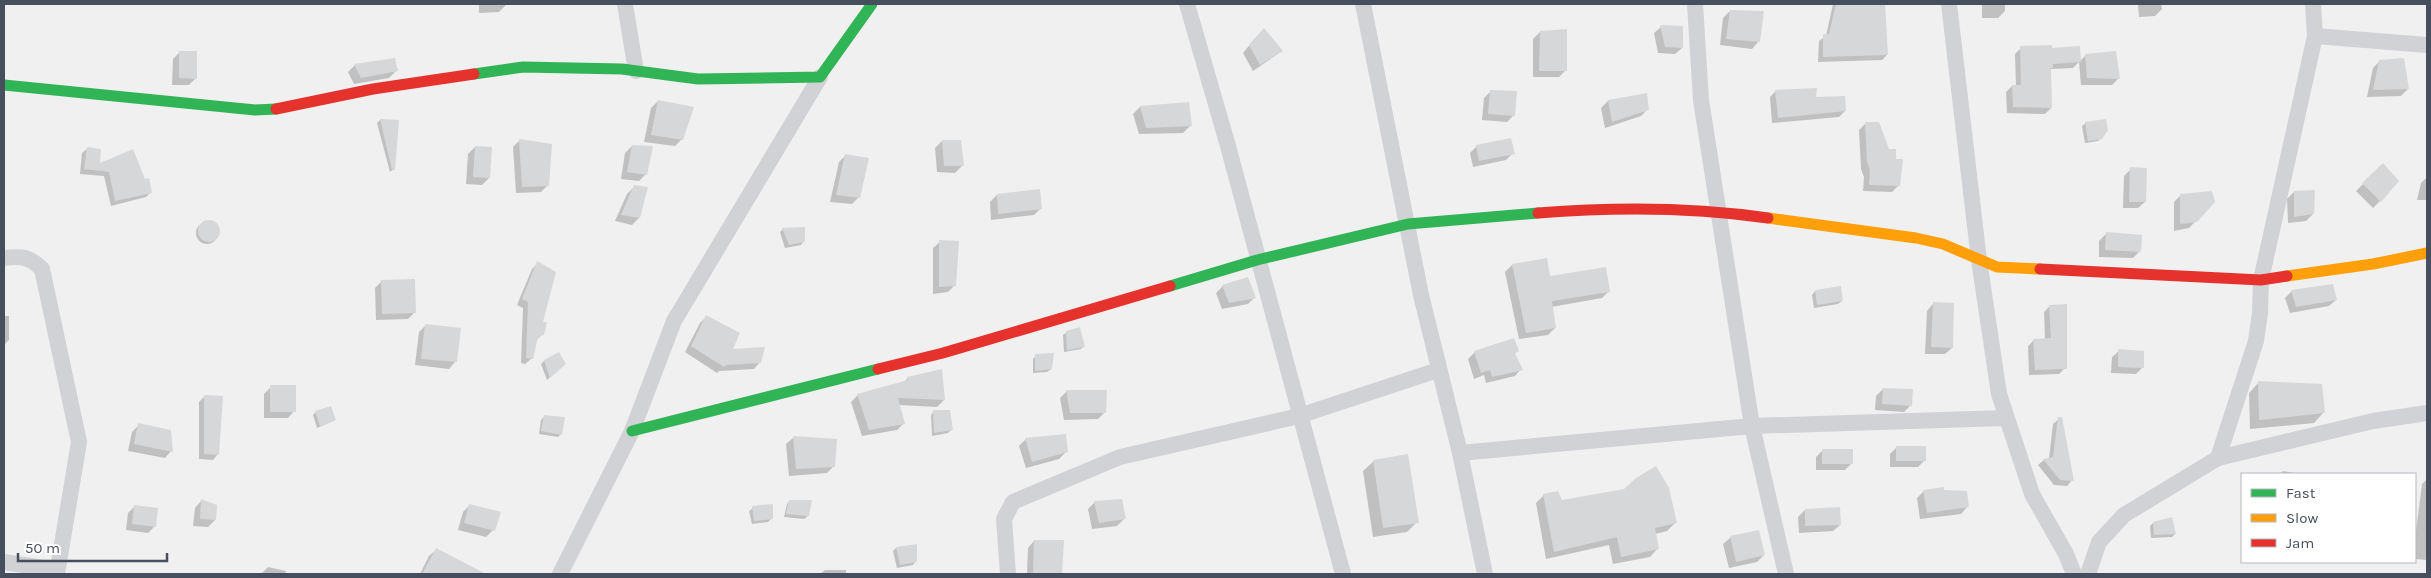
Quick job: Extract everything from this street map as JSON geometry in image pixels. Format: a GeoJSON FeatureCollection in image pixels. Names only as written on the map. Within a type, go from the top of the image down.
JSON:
{"type":"FeatureCollection","features":[{"type":"Feature","properties":{"kind":"street"},"geometry":{"type":"LineString","coordinates":[[624,4],[636,71]]}},
{"type":"Feature","properties":{"kind":"street"},"geometry":{"type":"LineString","coordinates":[[560,574],[632,431],[674,320],[820,77],[872,4]]}},
{"type":"Feature","properties":{"kind":"street"},"geometry":{"type":"LineString","coordinates":[[1187,4],[1343,574]]}},
{"type":"Feature","properties":{"kind":"street"},"geometry":{"type":"LineString","coordinates":[[1363,4],[1438,370],[1460,453],[1485,574]]}},
{"type":"Feature","properties":{"kind":"street"},"geometry":{"type":"LineString","coordinates":[[1694,4],[1701,100],[1720,211],[1752,426],[1786,574]]}},
{"type":"Feature","properties":{"kind":"street"},"geometry":{"type":"LineString","coordinates":[[1948,4],[1979,260],[1999,394],[2032,494],[2066,554],[2074,574]]}},
{"type":"Feature","properties":{"kind":"street"},"geometry":{"type":"LineString","coordinates":[[2218,458],[2256,341],[2260,313],[2261,280],[2315,36],[2313,4]]}},
{"type":"Feature","properties":{"kind":"street"},"geometry":{"type":"LineString","coordinates":[[2315,36],[2427,45]]}},
{"type":"Feature","properties":{"kind":"street"},"geometry":{"type":"LineString","coordinates":[[4,85],[254,110],[287,108],[373,89],[523,67],[622,69],[698,79],[820,77]]}},
{"type":"Feature","properties":{"kind":"street"},"geometry":{"type":"LineString","coordinates":[[632,431],[943,353],[1257,260],[1408,224],[1566,211],[1668,208],[1720,211],[1916,238],[1943,244],[1997,267],[2261,280],[2373,264],[2427,253]]}},
{"type":"Feature","properties":{"kind":"street"},"geometry":{"type":"LineString","coordinates":[[4,258],[23,256],[29,258],[42,269],[80,442],[57,572],[4,562]]}},
{"type":"Feature","properties":{"kind":"street"},"geometry":{"type":"LineString","coordinates":[[1008,574],[1004,519],[1013,502],[1120,457],[1299,416],[1438,370]]}},
{"type":"Feature","properties":{"kind":"street"},"geometry":{"type":"LineString","coordinates":[[2088,574],[2099,542],[2124,514],[2218,458],[2373,421],[2427,413]]}},
{"type":"Feature","properties":{"kind":"street"},"geometry":{"type":"LineString","coordinates":[[1460,453],[1752,426],[2006,418]]}},
{"type":"Feature","properties":{"kind":"building"},"geometry":{"type":"Polygon","coordinates":[[[1836,4],[1885,4],[1888,55],[1823,57],[1823,34],[1829,34],[1836,4]]]}},
{"type":"Feature","properties":{"kind":"building"},"geometry":{"type":"Polygon","coordinates":[[[1730,10],[1764,11],[1760,42],[1726,39],[1730,10]]]}},
{"type":"Feature","properties":{"kind":"building"},"geometry":{"type":"Polygon","coordinates":[[[1660,25],[1683,26],[1683,48],[1665,47],[1660,25]]]}},
{"type":"Feature","properties":{"kind":"building"},"geometry":{"type":"Polygon","coordinates":[[[1264,28],[1283,51],[1260,65],[1249,45],[1264,28]]]}},
{"type":"Feature","properties":{"kind":"building"},"geometry":{"type":"Polygon","coordinates":[[[1567,29],[1567,71],[1539,71],[1540,31],[1567,29]]]}},
{"type":"Feature","properties":{"kind":"building"},"geometry":{"type":"Polygon","coordinates":[[[2052,45],[2052,48],[2080,46],[2081,62],[2053,64],[2053,68],[2051,68],[2052,108],[2013,107],[2012,85],[2021,85],[2020,46],[2052,45]]]}},
{"type":"Feature","properties":{"kind":"building"},"geometry":{"type":"Polygon","coordinates":[[[179,51],[197,51],[197,79],[179,78],[179,51]]]}},
{"type":"Feature","properties":{"kind":"building"},"geometry":{"type":"Polygon","coordinates":[[[2116,51],[2120,79],[2087,78],[2085,54],[2116,51]]]}},
{"type":"Feature","properties":{"kind":"building"},"geometry":{"type":"Polygon","coordinates":[[[395,58],[398,71],[361,78],[354,64],[395,58]]]}},
{"type":"Feature","properties":{"kind":"building"},"geometry":{"type":"Polygon","coordinates":[[[2404,58],[2409,89],[2373,90],[2379,60],[2404,58]]]}},
{"type":"Feature","properties":{"kind":"building"},"geometry":{"type":"Polygon","coordinates":[[[1817,88],[1816,97],[1845,96],[1846,111],[1778,118],[1775,90],[1817,88]]]}},
{"type":"Feature","properties":{"kind":"building"},"geometry":{"type":"Polygon","coordinates":[[[1490,90],[1517,91],[1515,116],[1488,114],[1490,90]]]}},
{"type":"Feature","properties":{"kind":"building"},"geometry":{"type":"Polygon","coordinates":[[[1647,93],[1649,110],[1612,122],[1608,100],[1647,93]]]}},
{"type":"Feature","properties":{"kind":"building"},"geometry":{"type":"Polygon","coordinates":[[[658,100],[694,107],[683,140],[651,135],[658,100]]]}},
{"type":"Feature","properties":{"kind":"building"},"geometry":{"type":"Polygon","coordinates":[[[1189,102],[1192,126],[1146,128],[1140,106],[1189,102]]]}},
{"type":"Feature","properties":{"kind":"building"},"geometry":{"type":"Polygon","coordinates":[[[380,119],[399,120],[395,170],[392,170],[380,119]]]}},
{"type":"Feature","properties":{"kind":"building"},"geometry":{"type":"Polygon","coordinates":[[[2106,119],[2108,130],[2102,139],[2088,141],[2085,122],[2106,119]]]}},
{"type":"Feature","properties":{"kind":"building"},"geometry":{"type":"Polygon","coordinates":[[[1865,122],[1879,122],[1889,149],[1896,149],[1896,159],[1903,159],[1900,186],[1869,185],[1870,170],[1867,162],[1865,122]]]}},
{"type":"Feature","properties":{"kind":"building"},"geometry":{"type":"Polygon","coordinates":[[[1511,138],[1515,154],[1479,161],[1476,145],[1511,138]]]}},
{"type":"Feature","properties":{"kind":"building"},"geometry":{"type":"Polygon","coordinates":[[[519,139],[552,144],[549,186],[522,187],[519,139]]]}},
{"type":"Feature","properties":{"kind":"building"},"geometry":{"type":"Polygon","coordinates":[[[942,140],[961,140],[964,166],[944,166],[942,140]]]}},
{"type":"Feature","properties":{"kind":"building"},"geometry":{"type":"Polygon","coordinates":[[[632,145],[653,146],[647,175],[627,172],[632,145]]]}},
{"type":"Feature","properties":{"kind":"building"},"geometry":{"type":"Polygon","coordinates":[[[475,146],[492,147],[490,178],[473,177],[475,146]]]}},
{"type":"Feature","properties":{"kind":"building"},"geometry":{"type":"Polygon","coordinates":[[[87,147],[101,149],[100,163],[133,149],[145,179],[149,178],[152,193],[115,201],[109,172],[84,169],[87,147]]]}},
{"type":"Feature","properties":{"kind":"building"},"geometry":{"type":"Polygon","coordinates":[[[845,154],[869,158],[860,198],[836,195],[845,154]]]}},
{"type":"Feature","properties":{"kind":"building"},"geometry":{"type":"Polygon","coordinates":[[[2383,163],[2399,181],[2381,202],[2362,183],[2383,163]]]}},
{"type":"Feature","properties":{"kind":"building"},"geometry":{"type":"Polygon","coordinates":[[[2130,167],[2147,168],[2146,202],[2129,202],[2130,167]]]}},
{"type":"Feature","properties":{"kind":"building"},"geometry":{"type":"Polygon","coordinates":[[[634,185],[648,187],[640,218],[621,215],[634,185]]]}},
{"type":"Feature","properties":{"kind":"building"},"geometry":{"type":"Polygon","coordinates":[[[1040,189],[1042,209],[998,214],[997,194],[1040,189]]]}},
{"type":"Feature","properties":{"kind":"building"},"geometry":{"type":"Polygon","coordinates":[[[2315,190],[2314,214],[2294,217],[2294,191],[2315,190]]]}},
{"type":"Feature","properties":{"kind":"building"},"geometry":{"type":"Polygon","coordinates":[[[2212,191],[2215,202],[2197,222],[2180,224],[2180,194],[2212,191]]]}},
{"type":"Feature","properties":{"kind":"building"},"geometry":{"type":"Polygon","coordinates":[[[209,220],[217,223],[220,231],[217,239],[209,242],[201,239],[198,231],[201,223],[209,220]]]}},
{"type":"Feature","properties":{"kind":"building"},"geometry":{"type":"Polygon","coordinates":[[[805,227],[805,242],[789,245],[782,228],[805,227]]]}},
{"type":"Feature","properties":{"kind":"building"},"geometry":{"type":"Polygon","coordinates":[[[2106,232],[2142,235],[2141,252],[2105,250],[2106,232]]]}},
{"type":"Feature","properties":{"kind":"building"},"geometry":{"type":"Polygon","coordinates":[[[939,240],[959,241],[956,286],[939,287],[939,240]]]}},
{"type":"Feature","properties":{"kind":"building"},"geometry":{"type":"Polygon","coordinates":[[[1547,258],[1550,276],[1606,267],[1610,292],[1552,301],[1556,328],[1526,333],[1512,264],[1547,258]]]}},
{"type":"Feature","properties":{"kind":"building"},"geometry":{"type":"Polygon","coordinates":[[[537,261],[556,272],[543,322],[547,322],[544,335],[538,337],[533,359],[526,358],[528,302],[522,299],[537,261]]]}},
{"type":"Feature","properties":{"kind":"building"},"geometry":{"type":"Polygon","coordinates":[[[1248,277],[1256,298],[1229,303],[1222,285],[1248,277]]]}},
{"type":"Feature","properties":{"kind":"building"},"geometry":{"type":"Polygon","coordinates":[[[415,279],[416,313],[382,314],[381,280],[415,279]]]}},
{"type":"Feature","properties":{"kind":"building"},"geometry":{"type":"Polygon","coordinates":[[[2333,284],[2337,300],[2296,307],[2291,290],[2333,284]]]}},
{"type":"Feature","properties":{"kind":"building"},"geometry":{"type":"Polygon","coordinates":[[[1841,286],[1843,301],[1817,305],[1815,290],[1841,286]]]}},
{"type":"Feature","properties":{"kind":"building"},"geometry":{"type":"Polygon","coordinates":[[[1933,302],[1954,303],[1953,348],[1931,347],[1933,302]]]}},
{"type":"Feature","properties":{"kind":"building"},"geometry":{"type":"Polygon","coordinates":[[[2067,304],[2067,369],[2035,370],[2033,339],[2051,338],[2049,305],[2067,304]]]}},
{"type":"Feature","properties":{"kind":"building"},"geometry":{"type":"Polygon","coordinates":[[[706,315],[740,333],[733,349],[765,347],[761,363],[726,365],[724,367],[691,346],[706,315]]]}},
{"type":"Feature","properties":{"kind":"building"},"geometry":{"type":"Polygon","coordinates":[[[425,324],[461,328],[457,362],[421,359],[425,324]]]}},
{"type":"Feature","properties":{"kind":"building"},"geometry":{"type":"Polygon","coordinates":[[[1080,327],[1085,347],[1067,350],[1066,331],[1080,327]]]}},
{"type":"Feature","properties":{"kind":"building"},"geometry":{"type":"Polygon","coordinates":[[[1514,338],[1519,351],[1515,353],[1523,370],[1492,377],[1490,370],[1481,373],[1474,351],[1514,338]]]}},
{"type":"Feature","properties":{"kind":"building"},"geometry":{"type":"Polygon","coordinates":[[[2118,349],[2144,351],[2144,368],[2118,367],[2118,349]]]}},
{"type":"Feature","properties":{"kind":"building"},"geometry":{"type":"Polygon","coordinates":[[[559,352],[566,364],[550,378],[544,360],[559,352]]]}},
{"type":"Feature","properties":{"kind":"building"},"geometry":{"type":"Polygon","coordinates":[[[1054,353],[1052,369],[1035,371],[1035,354],[1054,353]]]}},
{"type":"Feature","properties":{"kind":"building"},"geometry":{"type":"Polygon","coordinates":[[[942,369],[945,400],[898,398],[905,424],[869,430],[857,394],[908,380],[907,377],[942,369]]]}},
{"type":"Feature","properties":{"kind":"building"},"geometry":{"type":"Polygon","coordinates":[[[2258,381],[2322,384],[2325,413],[2259,420],[2258,381]]]}},
{"type":"Feature","properties":{"kind":"building"},"geometry":{"type":"Polygon","coordinates":[[[270,385],[296,385],[296,412],[270,412],[270,385]]]}},
{"type":"Feature","properties":{"kind":"building"},"geometry":{"type":"Polygon","coordinates":[[[1883,388],[1913,389],[1912,406],[1882,404],[1883,388]]]}},
{"type":"Feature","properties":{"kind":"building"},"geometry":{"type":"Polygon","coordinates":[[[1066,390],[1107,390],[1106,413],[1070,413],[1066,390]]]}},
{"type":"Feature","properties":{"kind":"building"},"geometry":{"type":"Polygon","coordinates":[[[204,395],[223,396],[219,455],[204,454],[204,395]]]}},
{"type":"Feature","properties":{"kind":"building"},"geometry":{"type":"Polygon","coordinates":[[[331,406],[336,420],[320,426],[315,411],[331,406]]]}},
{"type":"Feature","properties":{"kind":"building"},"geometry":{"type":"Polygon","coordinates":[[[933,410],[950,410],[953,430],[934,433],[933,410]]]}},
{"type":"Feature","properties":{"kind":"building"},"geometry":{"type":"Polygon","coordinates":[[[544,415],[565,417],[562,435],[541,431],[544,415]]]}},
{"type":"Feature","properties":{"kind":"building"},"geometry":{"type":"Polygon","coordinates":[[[2058,417],[2062,417],[2074,481],[2060,480],[2043,459],[2053,457],[2058,417]]]}},
{"type":"Feature","properties":{"kind":"building"},"geometry":{"type":"Polygon","coordinates":[[[138,423],[171,430],[173,452],[134,444],[138,423]]]}},
{"type":"Feature","properties":{"kind":"building"},"geometry":{"type":"Polygon","coordinates":[[[1066,434],[1068,452],[1032,462],[1025,438],[1066,434]]]}},
{"type":"Feature","properties":{"kind":"building"},"geometry":{"type":"Polygon","coordinates":[[[793,436],[837,439],[835,467],[796,469],[793,436]]]}},
{"type":"Feature","properties":{"kind":"building"},"geometry":{"type":"Polygon","coordinates":[[[1896,446],[1926,446],[1926,461],[1896,461],[1896,446]]]}},
{"type":"Feature","properties":{"kind":"building"},"geometry":{"type":"Polygon","coordinates":[[[1822,449],[1853,449],[1853,464],[1822,464],[1822,449]]]}},
{"type":"Feature","properties":{"kind":"building"},"geometry":{"type":"Polygon","coordinates":[[[1408,454],[1419,523],[1383,528],[1373,460],[1408,454]]]}},
{"type":"Feature","properties":{"kind":"building"},"geometry":{"type":"Polygon","coordinates":[[[1656,466],[1669,488],[1677,523],[1655,528],[1659,549],[1621,557],[1617,537],[1554,552],[1543,494],[1558,491],[1562,500],[1624,489],[1636,478],[1656,466]]]}},
{"type":"Feature","properties":{"kind":"building"},"geometry":{"type":"Polygon","coordinates":[[[1944,487],[1944,490],[1967,491],[1969,507],[1927,513],[1923,490],[1944,487]]]}},
{"type":"Feature","properties":{"kind":"building"},"geometry":{"type":"Polygon","coordinates":[[[201,499],[217,505],[216,520],[200,519],[201,499]]]}},
{"type":"Feature","properties":{"kind":"building"},"geometry":{"type":"Polygon","coordinates":[[[1122,499],[1126,519],[1099,523],[1094,501],[1122,499]]]}},
{"type":"Feature","properties":{"kind":"building"},"geometry":{"type":"Polygon","coordinates":[[[789,500],[812,500],[809,516],[786,514],[789,500]]]}},
{"type":"Feature","properties":{"kind":"building"},"geometry":{"type":"Polygon","coordinates":[[[469,504],[501,512],[495,531],[464,523],[469,504]]]}},
{"type":"Feature","properties":{"kind":"building"},"geometry":{"type":"Polygon","coordinates":[[[773,504],[773,519],[754,521],[752,506],[773,504]]]}},
{"type":"Feature","properties":{"kind":"building"},"geometry":{"type":"Polygon","coordinates":[[[134,505],[158,508],[156,527],[132,524],[134,505]]]}},
{"type":"Feature","properties":{"kind":"building"},"geometry":{"type":"Polygon","coordinates":[[[1840,507],[1841,525],[1805,526],[1805,509],[1840,507]]]}},
{"type":"Feature","properties":{"kind":"building"},"geometry":{"type":"Polygon","coordinates":[[[2172,517],[2176,534],[2154,535],[2153,522],[2172,517]]]}},
{"type":"Feature","properties":{"kind":"building"},"geometry":{"type":"Polygon","coordinates":[[[1759,530],[1765,555],[1736,562],[1730,536],[1759,530]]]}},
{"type":"Feature","properties":{"kind":"building"},"geometry":{"type":"Polygon","coordinates":[[[1034,540],[1064,540],[1062,574],[1033,574],[1034,540]]]}},
{"type":"Feature","properties":{"kind":"building"},"geometry":{"type":"Polygon","coordinates":[[[917,544],[917,562],[900,565],[896,547],[917,544]]]}},
{"type":"Feature","properties":{"kind":"building"},"geometry":{"type":"Polygon","coordinates":[[[436,548],[486,574],[422,574],[436,548]]]}},
{"type":"Feature","properties":{"kind":"traffic: fast"},"geometry":{"type":"LineString","coordinates":[[474,74],[523,67],[622,69],[698,79],[820,77],[872,4]]}},
{"type":"Feature","properties":{"kind":"traffic: fast"},"geometry":{"type":"LineString","coordinates":[[4,85],[255,110],[276,109]]}},
{"type":"Feature","properties":{"kind":"traffic: fast"},"geometry":{"type":"LineString","coordinates":[[1170,286],[1257,260],[1408,224],[1538,213]]}},
{"type":"Feature","properties":{"kind":"traffic: fast"},"geometry":{"type":"LineString","coordinates":[[632,431],[878,369]]}},
{"type":"Feature","properties":{"kind":"traffic: slow"},"geometry":{"type":"LineString","coordinates":[[1768,218],[1916,238],[1943,244],[1997,267],[2040,269]]}},
{"type":"Feature","properties":{"kind":"traffic: slow"},"geometry":{"type":"LineString","coordinates":[[2287,276],[2373,264],[2427,253]]}},
{"type":"Feature","properties":{"kind":"traffic: jam"},"geometry":{"type":"LineString","coordinates":[[276,109],[373,89],[474,74]]}},
{"type":"Feature","properties":{"kind":"traffic: jam"},"geometry":{"type":"LineString","coordinates":[[1538,213],[1653,209],[1739,214],[1768,218]]}},
{"type":"Feature","properties":{"kind":"traffic: jam"},"geometry":{"type":"LineString","coordinates":[[2040,269],[2261,280],[2287,276]]}},
{"type":"Feature","properties":{"kind":"traffic: jam"},"geometry":{"type":"LineString","coordinates":[[878,369],[943,353],[1170,286]]}}]}
